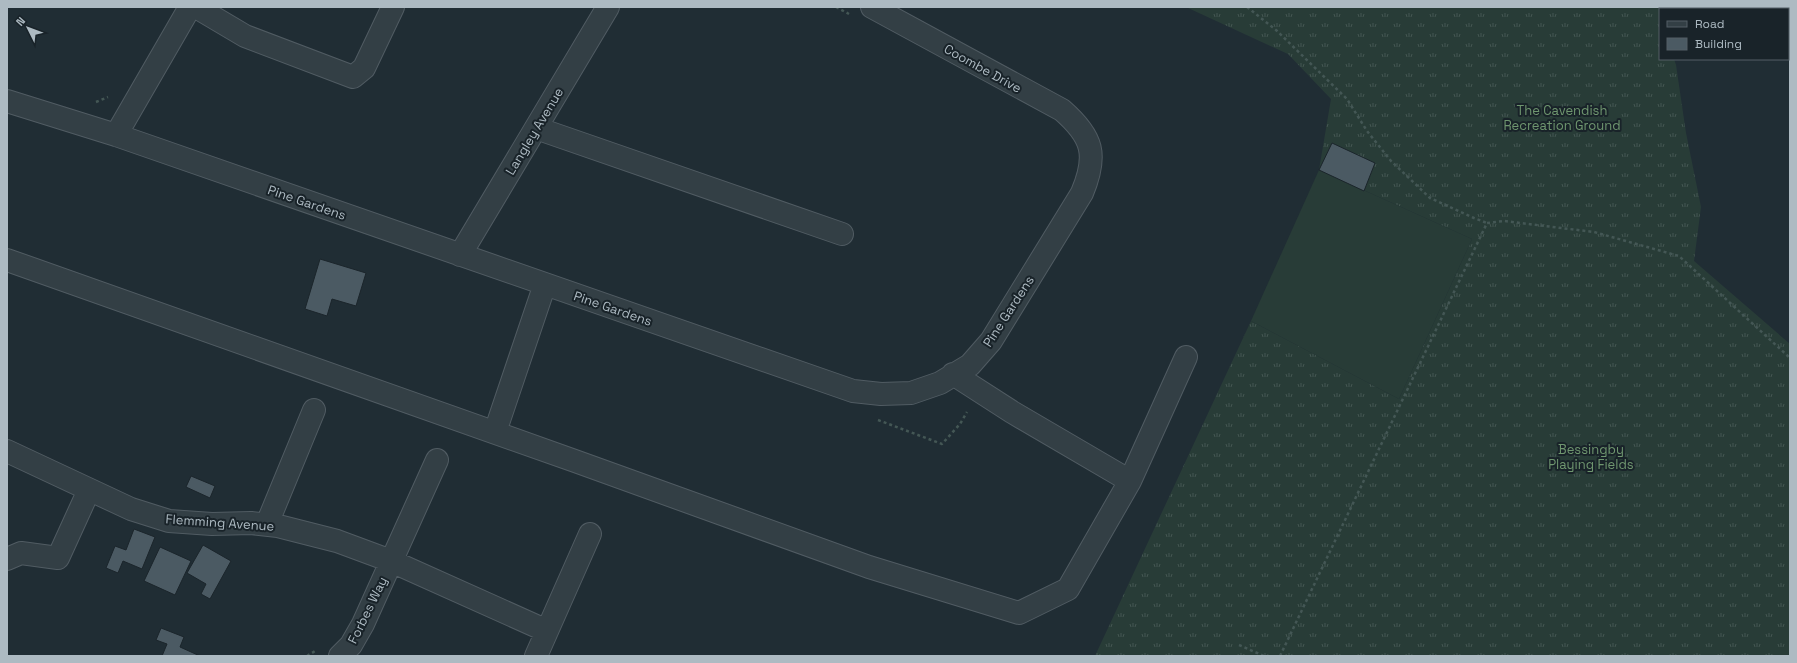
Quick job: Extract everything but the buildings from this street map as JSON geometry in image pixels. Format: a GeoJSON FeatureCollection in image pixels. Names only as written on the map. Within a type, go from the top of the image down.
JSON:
{"type":"FeatureCollection","features":[{"type":"Feature","properties":{"kind":"street"},"geometry":{"type":"LineString","coordinates":[[116,135],[190,7]]}},
{"type":"Feature","properties":{"kind":"street"},"geometry":{"type":"LineString","coordinates":[[196,7],[245,36],[353,77],[364,68],[393,7]]}},
{"type":"Feature","properties":{"kind":"street","name":"Langley Avenue"},"geometry":{"type":"LineString","coordinates":[[460,255],[608,7]]}},
{"type":"Feature","properties":{"kind":"street","name":"Coombe Drive"},"geometry":{"type":"LineString","coordinates":[[872,7],[1062,110],[1076,123],[1086,138]]}},
{"type":"Feature","properties":{"kind":"street","name":"Pine Gardens"},"geometry":{"type":"LineString","coordinates":[[7,101],[116,135],[853,391],[881,394],[911,393],[940,383],[970,364],[991,341],[1082,193],[1090,174],[1092,158],[1086,138]]}},
{"type":"Feature","properties":{"kind":"street"},"geometry":{"type":"LineString","coordinates":[[536,128],[842,234]]}},
{"type":"Feature","properties":{"kind":"street"},"geometry":{"type":"LineString","coordinates":[[7,260],[495,432],[869,567],[1019,613],[1068,588],[1130,481],[1186,357]]}},
{"type":"Feature","properties":{"kind":"street"},"geometry":{"type":"LineString","coordinates":[[495,432],[545,284]]}},
{"type":"Feature","properties":{"kind":"street"},"geometry":{"type":"LineString","coordinates":[[953,374],[1130,481]]}},
{"type":"Feature","properties":{"kind":"street"},"geometry":{"type":"LineString","coordinates":[[267,524],[314,410]]}},
{"type":"Feature","properties":{"kind":"street","name":"Flemming Avenue"},"geometry":{"type":"LineString","coordinates":[[7,451],[130,509],[169,521],[212,524],[267,524],[337,541],[391,561],[547,631]]}},
{"type":"Feature","properties":{"kind":"street","name":"Forbes Way"},"geometry":{"type":"LineString","coordinates":[[340,656],[351,645],[363,624],[437,460]]}},
{"type":"Feature","properties":{"kind":"street"},"geometry":{"type":"LineString","coordinates":[[7,559],[21,553],[58,558],[89,490]]}},
{"type":"Feature","properties":{"kind":"street"},"geometry":{"type":"LineString","coordinates":[[536,656],[590,534]]}},
{"type":"Feature","properties":{"kind":"path"},"geometry":{"type":"LineString","coordinates":[[836,7],[850,15]]}},
{"type":"Feature","properties":{"kind":"path"},"geometry":{"type":"LineString","coordinates":[[1247,7],[1276,30],[1347,99],[1367,131],[1391,161],[1430,198],[1488,223],[1504,221],[1594,232],[1679,256],[1790,358]]}},
{"type":"Feature","properties":{"kind":"path"},"geometry":{"type":"LineString","coordinates":[[1280,656],[1488,223]]}},
{"type":"Feature","properties":{"kind":"path"},"geometry":{"type":"LineString","coordinates":[[875,419],[942,444],[960,424],[980,391]]}},
{"type":"Feature","properties":{"kind":"path"},"geometry":{"type":"LineString","coordinates":[[1239,645],[1264,656]]}},
{"type":"Feature","properties":{"kind":"green space","name":"Bessingby Playing Fields"},"geometry":{"type":"Polygon","coordinates":[[[1186,7],[1658,7],[1659,60],[1674,60],[1676,65],[1686,133],[1701,207],[1694,261],[1790,344],[1790,656],[1095,656],[1251,321],[1399,399],[1472,239],[1319,170],[1331,99],[1288,54],[1186,7]]]}},
{"type":"Feature","properties":{"kind":"green space"},"geometry":{"type":"Polygon","coordinates":[[[1319,170],[1472,239],[1399,399],[1251,321],[1319,170]]]}},
{"type":"Feature","properties":{"kind":"park label","name":"The Cavendish Recreation Ground"},"geometry":{"type":"Point","coordinates":[1562,118]}}]}
